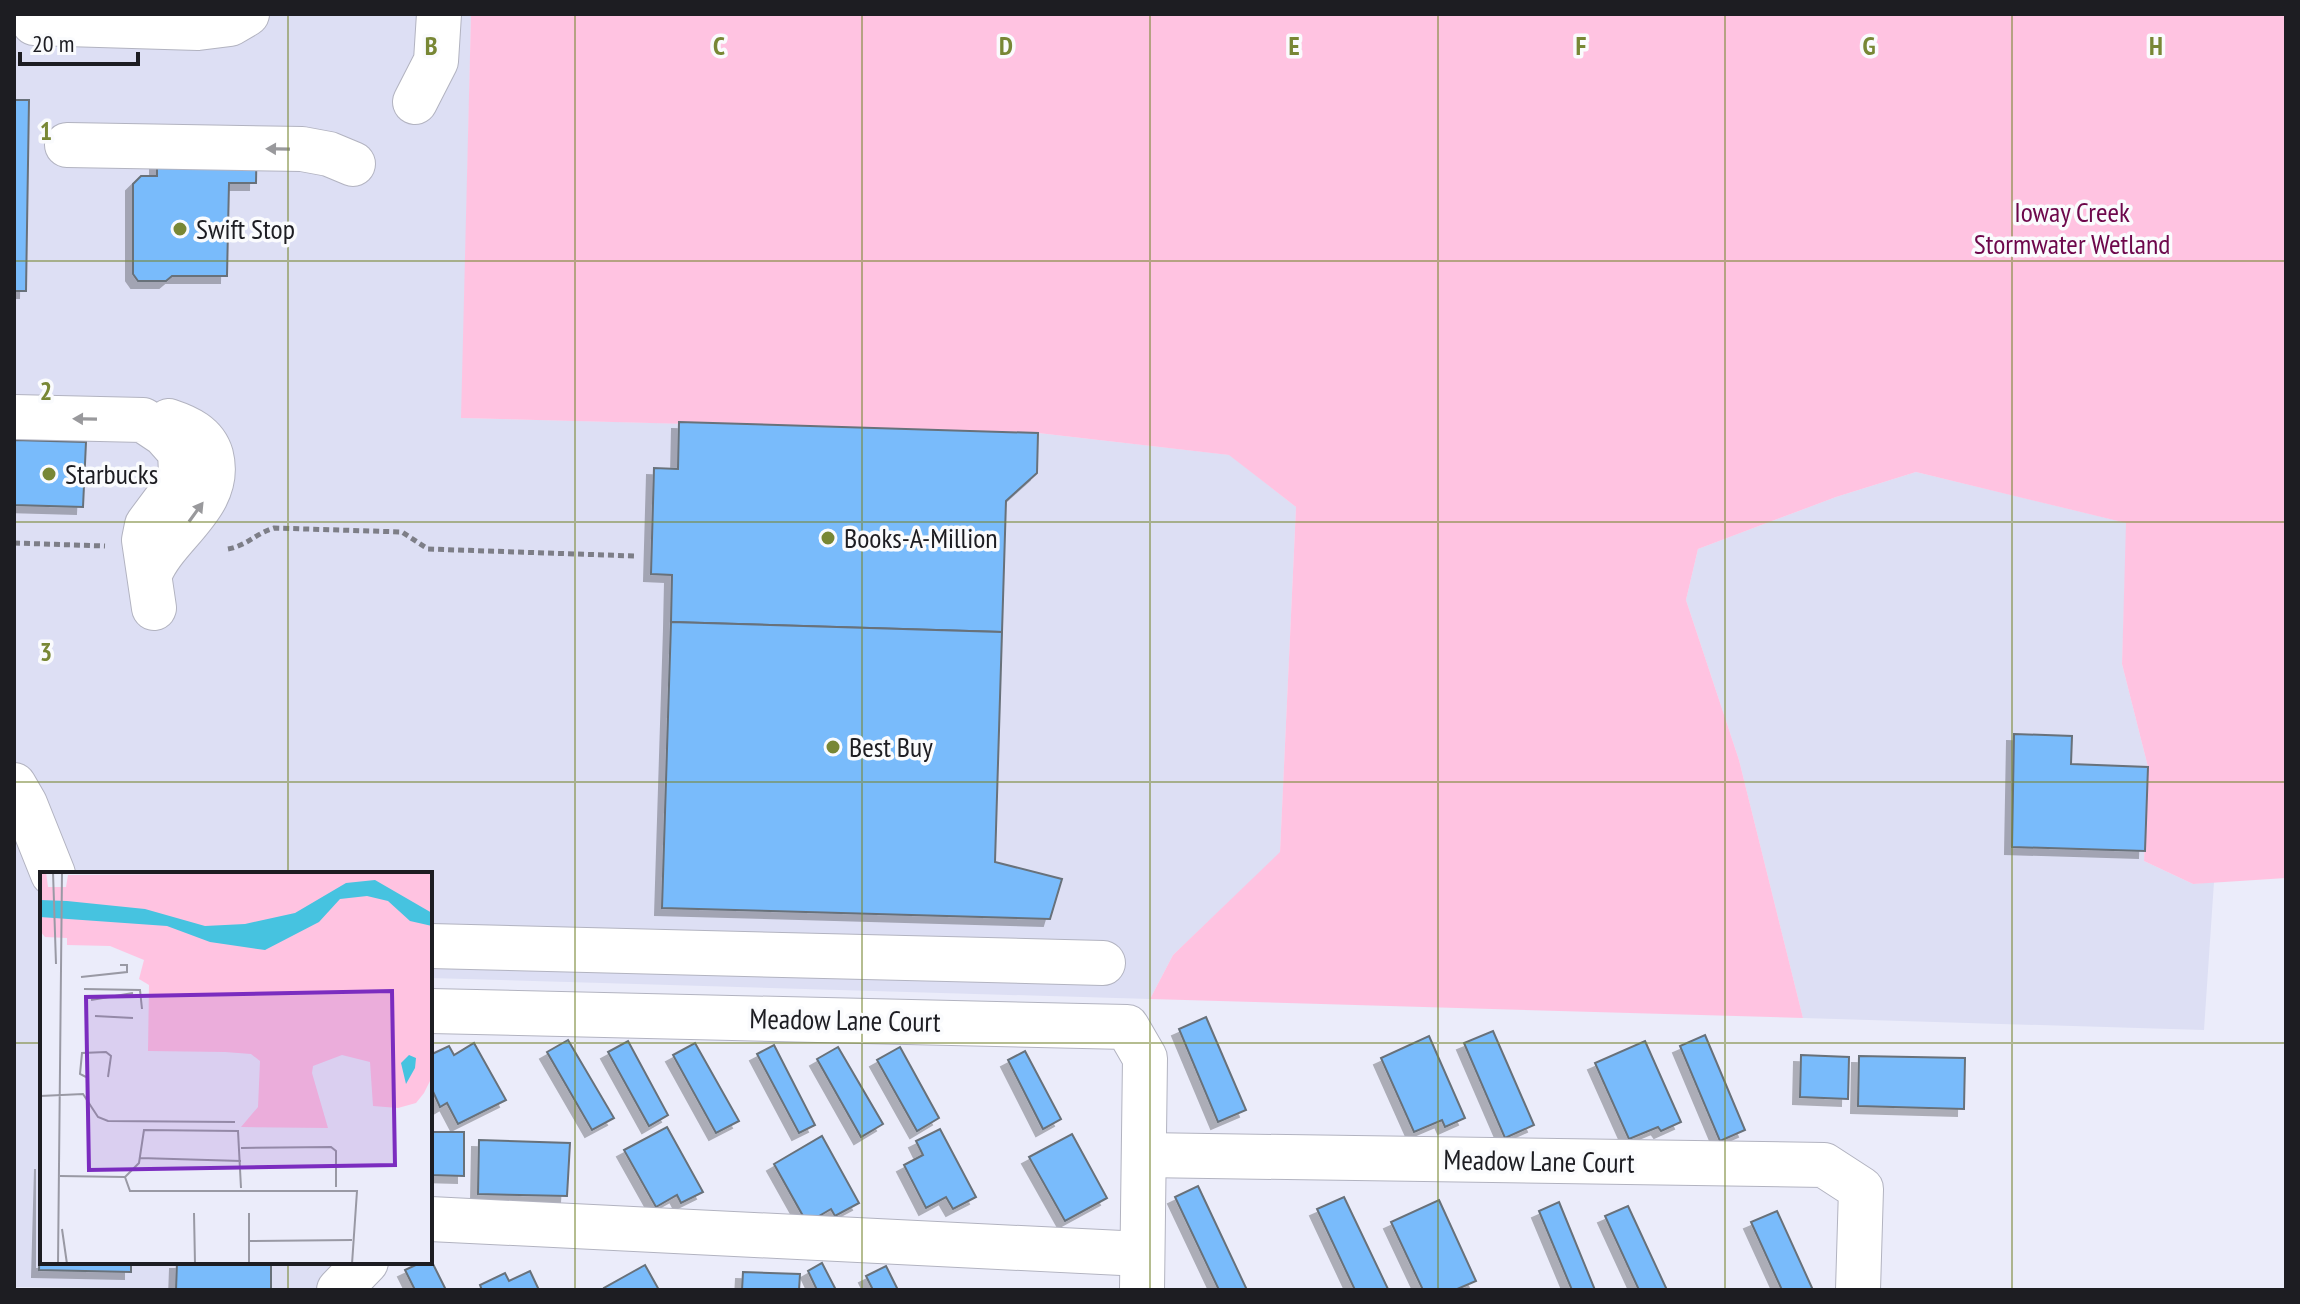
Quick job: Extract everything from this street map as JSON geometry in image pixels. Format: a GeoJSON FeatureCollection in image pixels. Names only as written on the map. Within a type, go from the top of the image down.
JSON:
{"type":"FeatureCollection","features":[{"type":"Feature","properties":{"kind":"street"},"geometry":{"type":"LineString","coordinates":[[34,23],[198,28],[230,24],[247,14]]}},
{"type":"Feature","properties":{"kind":"street"},"geometry":{"type":"LineString","coordinates":[[415,102],[436,61],[439,14]]}},
{"type":"Feature","properties":{"kind":"street"},"geometry":{"type":"LineString","coordinates":[[67,145],[302,149],[329,154],[353,164]]}},
{"type":"Feature","properties":{"kind":"street"},"geometry":{"type":"LineString","coordinates":[[14,417],[143,420],[164,434],[180,452],[181,473],[173,490],[147,525],[144,540],[152,591]]}},
{"type":"Feature","properties":{"kind":"street"},"geometry":{"type":"LineString","coordinates":[[14,785],[25,804],[52,872]]}},
{"type":"Feature","properties":{"kind":"street"},"geometry":{"type":"LineString","coordinates":[[432,946],[1103,963]]}},
{"type":"Feature","properties":{"kind":"street","name":"Meadow Lane Court"},"geometry":{"type":"LineString","coordinates":[[432,1011],[1127,1027],[1145,1058],[1142,1272],[432,1219]]}},
{"type":"Feature","properties":{"kind":"street","name":"Meadow Lane Court"},"geometry":{"type":"LineString","coordinates":[[1144,1155],[1824,1165],[1861,1189],[1858,1273]]}},
{"type":"Feature","properties":{"kind":"street"},"geometry":{"type":"LineString","coordinates":[[339,1290],[364,1264]]}},
{"type":"Feature","properties":{"kind":"path"},"geometry":{"type":"LineString","coordinates":[[228,549],[243,546],[261,532],[274,528],[402,532],[428,549],[635,556]]}},
{"type":"Feature","properties":{"kind":"path"},"geometry":{"type":"LineString","coordinates":[[14,543],[115,546]]}},
{"type":"Feature","properties":{"kind":"shaded area"},"geometry":{"type":"Polygon","coordinates":[[[14,14],[471,14],[462,418],[1038,433],[1230,455],[1296,507],[1280,853],[1173,955],[1150,999],[432,978],[432,872],[40,872],[40,1264],[340,1264],[339,1290],[14,1287],[14,14]]]}},
{"type":"Feature","properties":{"kind":"shaded area"},"geometry":{"type":"Polygon","coordinates":[[[1916,472],[2127,523],[2122,664],[2148,767],[2144,861],[2193,884],[2214,882],[2204,1030],[1803,1018],[1739,760],[1686,600],[1698,549],[1836,497],[1916,472]]]}},
{"type":"Feature","properties":{"kind":"green space","name":"Ioway Creek Stormwater Wetland"},"geometry":{"type":"Polygon","coordinates":[[[471,14],[2286,14],[2286,878],[2193,884],[2144,861],[2148,767],[2122,664],[2126,523],[1916,472],[1836,497],[1698,549],[1686,600],[1739,760],[1803,1018],[1150,999],[1173,955],[1280,852],[1296,507],[1229,455],[1038,433],[461,418],[471,14]]]}},
{"type":"Feature","properties":{"kind":"building"},"geometry":{"type":"Polygon","coordinates":[[[14,100],[29,100],[26,291],[14,291],[14,100]]]}},
{"type":"Feature","properties":{"kind":"building","name":"Swift Stop"},"geometry":{"type":"Polygon","coordinates":[[[157,129],[257,130],[256,183],[229,183],[227,276],[172,276],[166,281],[138,281],[133,274],[133,184],[141,176],[157,176],[157,129]]]}},
{"type":"Feature","properties":{"kind":"building","name":"Books-A-Million"},"geometry":{"type":"Polygon","coordinates":[[[679,422],[1038,433],[1037,473],[1006,501],[1002,632],[671,622],[672,575],[651,574],[654,468],[678,469],[679,422]]]}},
{"type":"Feature","properties":{"kind":"building","name":"Starbucks"},"geometry":{"type":"Polygon","coordinates":[[[14,440],[86,442],[83,507],[14,505],[14,440]]]}},
{"type":"Feature","properties":{"kind":"building","name":"Best Buy"},"geometry":{"type":"Polygon","coordinates":[[[671,622],[1002,632],[995,862],[1062,879],[1050,919],[662,908],[671,622]]]}},
{"type":"Feature","properties":{"kind":"building"},"geometry":{"type":"Polygon","coordinates":[[[2014,734],[2072,736],[2071,764],[2148,767],[2145,851],[2012,847],[2014,734]]]}},
{"type":"Feature","properties":{"kind":"building"},"geometry":{"type":"Polygon","coordinates":[[[1206,1017],[1246,1110],[1218,1122],[1179,1029],[1206,1017]]]}},
{"type":"Feature","properties":{"kind":"building"},"geometry":{"type":"Polygon","coordinates":[[[1493,1031],[1534,1125],[1505,1138],[1464,1043],[1493,1031]]]}},
{"type":"Feature","properties":{"kind":"building"},"geometry":{"type":"Polygon","coordinates":[[[1705,1035],[1745,1130],[1720,1141],[1680,1046],[1705,1035]]]}},
{"type":"Feature","properties":{"kind":"building"},"geometry":{"type":"Polygon","coordinates":[[[1429,1036],[1465,1118],[1445,1127],[1442,1120],[1414,1132],[1381,1058],[1429,1036]]]}},
{"type":"Feature","properties":{"kind":"building"},"geometry":{"type":"Polygon","coordinates":[[[568,1040],[614,1118],[592,1130],[547,1052],[568,1040]]]}},
{"type":"Feature","properties":{"kind":"building"},"geometry":{"type":"Polygon","coordinates":[[[628,1041],[668,1115],[649,1126],[608,1052],[628,1041]]]}},
{"type":"Feature","properties":{"kind":"building"},"geometry":{"type":"Polygon","coordinates":[[[1645,1041],[1681,1122],[1629,1139],[1595,1063],[1645,1041]]]}},
{"type":"Feature","properties":{"kind":"building"},"geometry":{"type":"Polygon","coordinates":[[[474,1043],[506,1100],[458,1124],[447,1103],[440,1107],[432,1089],[432,1054],[449,1046],[454,1055],[474,1043]]]}},
{"type":"Feature","properties":{"kind":"building"},"geometry":{"type":"Polygon","coordinates":[[[695,1043],[739,1121],[716,1133],[673,1055],[695,1043]]]}},
{"type":"Feature","properties":{"kind":"building"},"geometry":{"type":"Polygon","coordinates":[[[774,1045],[815,1125],[799,1133],[757,1054],[774,1045]]]}},
{"type":"Feature","properties":{"kind":"building"},"geometry":{"type":"Polygon","coordinates":[[[838,1047],[883,1124],[861,1137],[817,1059],[838,1047]]]}},
{"type":"Feature","properties":{"kind":"building"},"geometry":{"type":"Polygon","coordinates":[[[900,1047],[939,1118],[917,1131],[877,1060],[900,1047]]]}},
{"type":"Feature","properties":{"kind":"building"},"geometry":{"type":"Polygon","coordinates":[[[1025,1051],[1061,1119],[1043,1129],[1008,1060],[1025,1051]]]}},
{"type":"Feature","properties":{"kind":"building"},"geometry":{"type":"Polygon","coordinates":[[[1801,1055],[1849,1057],[1848,1099],[1800,1097],[1801,1055]]]}},
{"type":"Feature","properties":{"kind":"building"},"geometry":{"type":"Polygon","coordinates":[[[1859,1056],[1965,1058],[1964,1109],[1858,1106],[1859,1056]]]}},
{"type":"Feature","properties":{"kind":"building"},"geometry":{"type":"Polygon","coordinates":[[[667,1127],[703,1192],[681,1203],[677,1195],[656,1207],[624,1150],[667,1127]]]}},
{"type":"Feature","properties":{"kind":"building"},"geometry":{"type":"Polygon","coordinates":[[[940,1129],[976,1197],[953,1209],[946,1197],[926,1208],[904,1165],[923,1155],[916,1141],[940,1129]]]}},
{"type":"Feature","properties":{"kind":"building"},"geometry":{"type":"Polygon","coordinates":[[[432,1132],[464,1132],[464,1176],[432,1175],[432,1132]]]}},
{"type":"Feature","properties":{"kind":"building"},"geometry":{"type":"Polygon","coordinates":[[[1072,1134],[1107,1198],[1065,1221],[1029,1157],[1072,1134]]]}},
{"type":"Feature","properties":{"kind":"building"},"geometry":{"type":"Polygon","coordinates":[[[822,1136],[859,1203],[835,1216],[831,1209],[807,1223],[774,1164],[822,1136]]]}},
{"type":"Feature","properties":{"kind":"building"},"geometry":{"type":"Polygon","coordinates":[[[479,1140],[570,1143],[567,1196],[478,1194],[479,1140]]]}},
{"type":"Feature","properties":{"kind":"building"},"geometry":{"type":"Polygon","coordinates":[[[1198,1186],[1247,1290],[1219,1290],[1175,1197],[1198,1186]]]}},
{"type":"Feature","properties":{"kind":"building"},"geometry":{"type":"Polygon","coordinates":[[[1344,1197],[1386,1290],[1355,1290],[1317,1209],[1344,1197]]]}},
{"type":"Feature","properties":{"kind":"building"},"geometry":{"type":"Polygon","coordinates":[[[1439,1200],[1476,1281],[1455,1290],[1423,1290],[1391,1222],[1439,1200]]]}},
{"type":"Feature","properties":{"kind":"building"},"geometry":{"type":"Polygon","coordinates":[[[1559,1202],[1595,1290],[1572,1290],[1539,1211],[1559,1202]]]}},
{"type":"Feature","properties":{"kind":"building"},"geometry":{"type":"Polygon","coordinates":[[[1628,1206],[1667,1290],[1639,1290],[1605,1216],[1628,1206]]]}},
{"type":"Feature","properties":{"kind":"building"},"geometry":{"type":"Polygon","coordinates":[[[1777,1211],[1813,1290],[1782,1290],[1751,1222],[1777,1211]]]}},
{"type":"Feature","properties":{"kind":"building"},"geometry":{"type":"Polygon","coordinates":[[[40,1234],[40,1264],[131,1264],[131,1272],[39,1270],[40,1234]]]}},
{"type":"Feature","properties":{"kind":"building"},"geometry":{"type":"Polygon","coordinates":[[[432,1262],[446,1290],[415,1290],[405,1270],[432,1262]]]}},
{"type":"Feature","properties":{"kind":"building"},"geometry":{"type":"Polygon","coordinates":[[[822,1263],[836,1290],[817,1290],[808,1271],[822,1263]]]}},
{"type":"Feature","properties":{"kind":"building"},"geometry":{"type":"Polygon","coordinates":[[[177,1264],[271,1264],[271,1290],[176,1290],[177,1264]]]}},
{"type":"Feature","properties":{"kind":"building"},"geometry":{"type":"Polygon","coordinates":[[[645,1265],[659,1290],[605,1290],[604,1288],[645,1265]]]}},
{"type":"Feature","properties":{"kind":"building"},"geometry":{"type":"Polygon","coordinates":[[[886,1266],[898,1290],[873,1290],[866,1276],[886,1266]]]}},
{"type":"Feature","properties":{"kind":"building"},"geometry":{"type":"Polygon","coordinates":[[[530,1271],[539,1290],[482,1290],[480,1285],[505,1273],[509,1281],[530,1271]]]}},
{"type":"Feature","properties":{"kind":"building"},"geometry":{"type":"Polygon","coordinates":[[[743,1272],[800,1274],[799,1290],[742,1290],[743,1272]]]}},
{"type":"Feature","properties":{"kind":"place","name":"Swift Stop"},"geometry":{"type":"Point","coordinates":[180,229]}},
{"type":"Feature","properties":{"kind":"place","name":"Starbucks"},"geometry":{"type":"Point","coordinates":[49,474]}},
{"type":"Feature","properties":{"kind":"place","name":"Books-A-Million"},"geometry":{"type":"Point","coordinates":[828,538]}},
{"type":"Feature","properties":{"kind":"place","name":"Best Buy"},"geometry":{"type":"Point","coordinates":[833,747]}}]}
